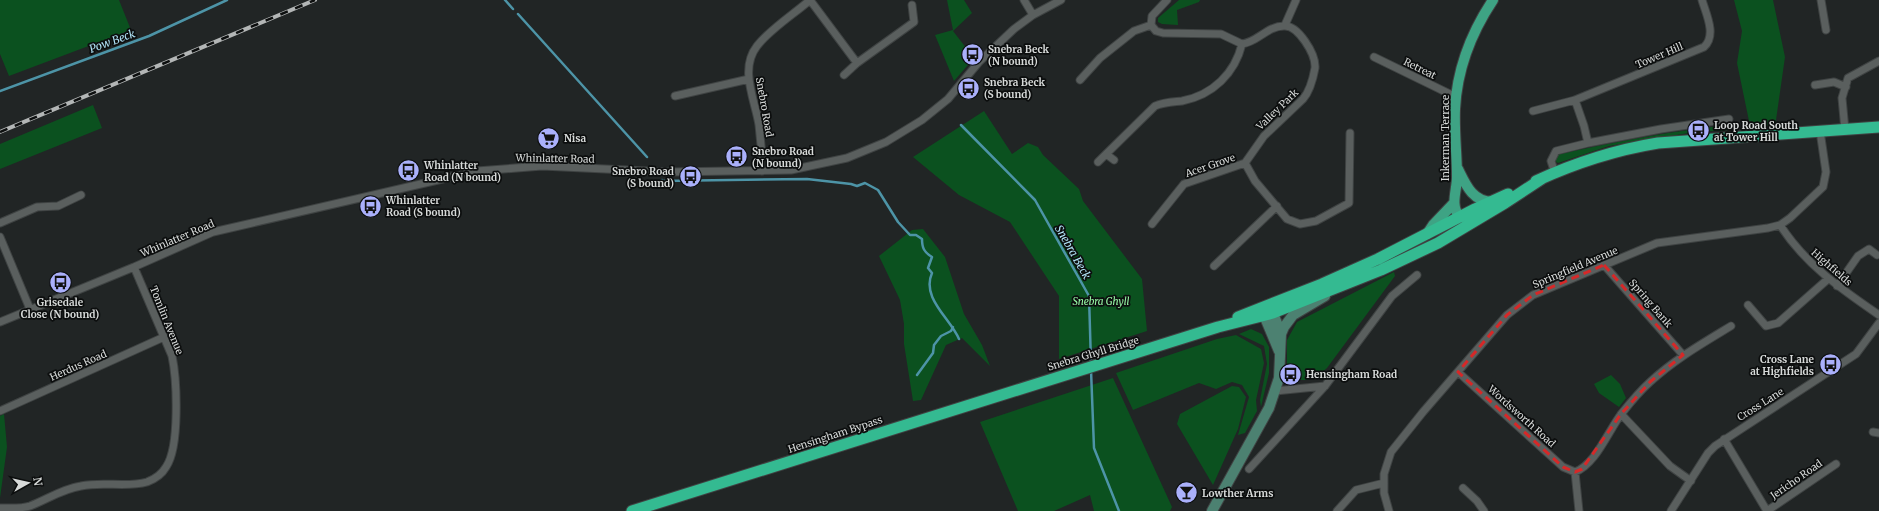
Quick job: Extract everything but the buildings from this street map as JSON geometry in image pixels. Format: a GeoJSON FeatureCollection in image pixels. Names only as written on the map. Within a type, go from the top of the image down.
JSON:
{"type":"FeatureCollection","features":[{"type":"Feature","properties":{"kind":"highway"},"geometry":{"type":"LineString","coordinates":[[1266,312],[1555,172],[1606,154],[1658,143],[1879,127]]}},
{"type":"Feature","properties":{"kind":"highway"},"geometry":{"type":"LineString","coordinates":[[1266,312],[1381,270],[1456,232],[1543,178]]}},
{"type":"Feature","properties":{"kind":"highway","name":"Snebra Ghyll Bridge"},"geometry":{"type":"LineString","coordinates":[[1046,381],[1266,312]]}},
{"type":"Feature","properties":{"kind":"highway","name":"Hensingham Bypass"},"geometry":{"type":"LineString","coordinates":[[632,511],[1046,381]]}},
{"type":"Feature","properties":{"kind":"main road","name":"Inkerman Terrace"},"geometry":{"type":"LineString","coordinates":[[1460,217],[1456,212],[1454,203],[1457,182],[1456,97],[1466,51],[1479,23],[1493,0]]}},
{"type":"Feature","properties":{"kind":"main road"},"geometry":{"type":"LineString","coordinates":[[1457,167],[1472,194],[1483,200],[1492,202]]}},
{"type":"Feature","properties":{"kind":"main road"},"geometry":{"type":"LineString","coordinates":[[1456,232],[1460,217],[1457,182]]}},
{"type":"Feature","properties":{"kind":"main road"},"geometry":{"type":"LineString","coordinates":[[1426,235],[1433,225],[1454,203]]}},
{"type":"Feature","properties":{"kind":"main road"},"geometry":{"type":"LineString","coordinates":[[1460,217],[1478,219]]}},
{"type":"Feature","properties":{"kind":"main road"},"geometry":{"type":"LineString","coordinates":[[1212,511],[1258,429],[1275,391],[1279,378],[1281,334],[1284,327],[1293,315],[1340,286]]}},
{"type":"Feature","properties":{"kind":"main road"},"geometry":{"type":"LineString","coordinates":[[1266,312],[1281,334]]}},
{"type":"Feature","properties":{"kind":"main road"},"geometry":{"type":"LineString","coordinates":[[1266,312],[1280,352]]}},
{"type":"Feature","properties":{"kind":"street"},"geometry":{"type":"LineString","coordinates":[[810,0],[857,63]]}},
{"type":"Feature","properties":{"kind":"street","name":"Snebro Road"},"geometry":{"type":"LineString","coordinates":[[762,171],[760,134],[749,79],[751,60],[757,46],[763,39],[810,0]]}},
{"type":"Feature","properties":{"kind":"street"},"geometry":{"type":"LineString","coordinates":[[1024,0],[1033,15]]}},
{"type":"Feature","properties":{"kind":"street","name":"Whinlatter Road"},"geometry":{"type":"LineString","coordinates":[[0,322],[134,267],[213,232],[477,171],[542,166],[668,172],[791,170],[847,158],[869,150],[922,120],[948,99],[979,62],[996,45],[1033,15],[1061,0]]}},
{"type":"Feature","properties":{"kind":"street"},"geometry":{"type":"LineString","coordinates":[[1167,0],[1152,16],[1151,25],[1156,31],[1163,33],[1221,34],[1242,44],[1253,41],[1273,28],[1285,25],[1296,0]]}},
{"type":"Feature","properties":{"kind":"street","name":"Tower Hill"},"geometry":{"type":"LineString","coordinates":[[1533,111],[1575,100],[1704,47],[1709,40],[1711,32],[1704,0]]}},
{"type":"Feature","properties":{"kind":"street"},"geometry":{"type":"LineString","coordinates":[[1821,0],[1826,30]]}},
{"type":"Feature","properties":{"kind":"street"},"geometry":{"type":"LineString","coordinates":[[844,74],[914,22],[912,5]]}},
{"type":"Feature","properties":{"kind":"street"},"geometry":{"type":"LineString","coordinates":[[1080,80],[1100,58],[1134,31],[1151,25]]}},
{"type":"Feature","properties":{"kind":"street","name":"Valley Park"},"geometry":{"type":"LineString","coordinates":[[1246,163],[1264,136],[1303,99],[1308,92],[1315,67],[1314,59],[1297,31],[1285,25]]}},
{"type":"Feature","properties":{"kind":"street"},"geometry":{"type":"LineString","coordinates":[[1098,162],[1155,106],[1163,102],[1192,98],[1223,80],[1236,63],[1242,44]]}},
{"type":"Feature","properties":{"kind":"street","name":"Retreat"},"geometry":{"type":"LineString","coordinates":[[1374,57],[1456,97]]}},
{"type":"Feature","properties":{"kind":"street"},"geometry":{"type":"LineString","coordinates":[[1845,130],[1842,98],[1848,78],[1879,61]]}},
{"type":"Feature","properties":{"kind":"street"},"geometry":{"type":"LineString","coordinates":[[675,96],[749,79]]}},
{"type":"Feature","properties":{"kind":"street"},"geometry":{"type":"LineString","coordinates":[[1815,85],[1834,82],[1846,87]]}},
{"type":"Feature","properties":{"kind":"street"},"geometry":{"type":"LineString","coordinates":[[1575,100],[1588,143]]}},
{"type":"Feature","properties":{"kind":"street"},"geometry":{"type":"LineString","coordinates":[[1555,172],[1551,161],[1556,151],[1588,143],[1661,129],[1729,119]]}},
{"type":"Feature","properties":{"kind":"street","name":"Springfield Avenue"},"geometry":{"type":"LineString","coordinates":[[1389,511],[1384,493],[1384,474],[1391,452],[1507,315],[1533,295],[1561,282],[1657,244],[1780,225],[1790,218],[1823,186],[1826,172],[1820,131]]}},
{"type":"Feature","properties":{"kind":"street"},"geometry":{"type":"LineString","coordinates":[[1246,163],[1255,181],[1287,219],[1300,224],[1316,221],[1349,203],[1350,133]]}},
{"type":"Feature","properties":{"kind":"street"},"geometry":{"type":"LineString","coordinates":[[1106,154],[1114,160]]}},
{"type":"Feature","properties":{"kind":"street","name":"Acer Grove"},"geometry":{"type":"LineString","coordinates":[[1152,224],[1184,184],[1246,163]]}},
{"type":"Feature","properties":{"kind":"street"},"geometry":{"type":"LineString","coordinates":[[0,223],[37,207],[58,206],[81,195]]}},
{"type":"Feature","properties":{"kind":"street"},"geometry":{"type":"LineString","coordinates":[[1214,266],[1277,206]]}},
{"type":"Feature","properties":{"kind":"street","name":"Highfields"},"geometry":{"type":"LineString","coordinates":[[1780,225],[1804,256],[1828,279],[1879,315]]}},
{"type":"Feature","properties":{"kind":"street"},"geometry":{"type":"LineString","coordinates":[[0,237],[30,309]]}},
{"type":"Feature","properties":{"kind":"street"},"geometry":{"type":"LineString","coordinates":[[1837,286],[1858,256],[1869,249],[1877,255]]}},
{"type":"Feature","properties":{"kind":"street","name":"Spring Bank"},"geometry":{"type":"LineString","coordinates":[[1604,266],[1683,355]]}},
{"type":"Feature","properties":{"kind":"street","name":"Tomlin Avenue"},"geometry":{"type":"LineString","coordinates":[[0,508],[30,509],[67,489],[83,485],[136,484],[149,481],[160,475],[167,466],[172,455],[177,386],[172,356],[134,267]]}},
{"type":"Feature","properties":{"kind":"street"},"geometry":{"type":"LineString","coordinates":[[1249,469],[1325,386],[1392,296],[1417,275]]}},
{"type":"Feature","properties":{"kind":"street"},"geometry":{"type":"LineString","coordinates":[[1748,305],[1766,326],[1778,323],[1828,279]]}},
{"type":"Feature","properties":{"kind":"street","name":"Cross Lane"},"geometry":{"type":"LineString","coordinates":[[1671,511],[1708,453],[1724,439],[1856,354],[1879,323]]}},
{"type":"Feature","properties":{"kind":"street"},"geometry":{"type":"LineString","coordinates":[[1579,511],[1575,472],[1582,469],[1601,446],[1621,414],[1650,382],[1683,355],[1731,326]]}},
{"type":"Feature","properties":{"kind":"street","name":"Herdus Road"},"geometry":{"type":"LineString","coordinates":[[0,411],[164,337]]}},
{"type":"Feature","properties":{"kind":"street","name":"Wordsworth Road"},"geometry":{"type":"LineString","coordinates":[[1458,372],[1563,467],[1575,472]]}},
{"type":"Feature","properties":{"kind":"street"},"geometry":{"type":"LineString","coordinates":[[1275,391],[1325,386]]}},
{"type":"Feature","properties":{"kind":"street"},"geometry":{"type":"LineString","coordinates":[[1621,414],[1670,466],[1691,481]]}},
{"type":"Feature","properties":{"kind":"street"},"geometry":{"type":"LineString","coordinates":[[1724,439],[1767,511]]}},
{"type":"Feature","properties":{"kind":"street","name":"Jericho Road"},"geometry":{"type":"LineString","coordinates":[[1767,511],[1836,464]]}},
{"type":"Feature","properties":{"kind":"street"},"geometry":{"type":"LineString","coordinates":[[1337,511],[1356,490],[1384,483]]}},
{"type":"Feature","properties":{"kind":"street"},"geometry":{"type":"LineString","coordinates":[[1463,488],[1477,501],[1484,511]]}},
{"type":"Feature","properties":{"kind":"highlighted area"},"geometry":{"type":"Polygon","coordinates":[[[1604,265],[1683,355],[1650,382],[1621,414],[1582,469],[1575,472],[1563,467],[1458,372],[1507,315],[1533,295],[1604,265]]]}},
{"type":"Feature","properties":{"kind":"green space"},"geometry":{"type":"Polygon","coordinates":[[[0,0],[119,0],[131,30],[9,76],[0,54],[0,0]]]}},
{"type":"Feature","properties":{"kind":"green space"},"geometry":{"type":"Polygon","coordinates":[[[947,0],[964,0],[972,13],[953,31],[974,58],[954,81],[935,35],[953,30],[947,0]]]}},
{"type":"Feature","properties":{"kind":"green space"},"geometry":{"type":"Polygon","coordinates":[[[1179,0],[1200,0],[1199,2],[1177,10],[1178,25],[1162,24],[1158,22],[1158,18],[1179,0]]]}},
{"type":"Feature","properties":{"kind":"green space"},"geometry":{"type":"Polygon","coordinates":[[[1734,0],[1773,0],[1785,57],[1775,127],[1749,121],[1737,63],[1742,31],[1734,0]]]}},
{"type":"Feature","properties":{"kind":"green space"},"geometry":{"type":"Polygon","coordinates":[[[93,105],[102,128],[0,169],[0,144],[93,105]]]}},
{"type":"Feature","properties":{"kind":"green space","name":"Snebra Ghyll"},"geometry":{"type":"Polygon","coordinates":[[[984,111],[1012,154],[1028,143],[1038,147],[1043,155],[1079,189],[1083,201],[1142,279],[1147,331],[1059,359],[1059,296],[1010,222],[959,195],[913,157],[984,111]]]}},
{"type":"Feature","properties":{"kind":"green space"},"geometry":{"type":"Polygon","coordinates":[[[1729,125],[1729,130],[1695,132],[1609,146],[1558,163],[1555,161],[1556,155],[1642,137],[1729,125]]]}},
{"type":"Feature","properties":{"kind":"green space"},"geometry":{"type":"Polygon","coordinates":[[[923,229],[945,257],[964,314],[982,345],[990,366],[962,338],[946,345],[921,400],[913,401],[904,344],[904,324],[900,300],[879,256],[912,230],[923,229]]]}},
{"type":"Feature","properties":{"kind":"green space"},"geometry":{"type":"Polygon","coordinates":[[[1394,272],[1395,276],[1327,368],[1317,376],[1308,380],[1298,379],[1287,374],[1287,340],[1297,322],[1394,272]]]}},
{"type":"Feature","properties":{"kind":"green space"},"geometry":{"type":"Polygon","coordinates":[[[1251,329],[1262,334],[1269,347],[1269,373],[1261,407],[1260,400],[1267,364],[1264,346],[1239,334],[1251,329]]]}},
{"type":"Feature","properties":{"kind":"green space"},"geometry":{"type":"Polygon","coordinates":[[[1236,335],[1261,349],[1264,363],[1256,400],[1257,411],[1245,433],[1238,435],[1249,397],[1242,385],[1232,382],[1216,389],[1199,383],[1133,410],[1116,373],[1217,339],[1236,335]]]}},
{"type":"Feature","properties":{"kind":"green space"},"geometry":{"type":"Polygon","coordinates":[[[1611,375],[1620,384],[1626,398],[1619,407],[1599,393],[1594,384],[1611,375]]]}},
{"type":"Feature","properties":{"kind":"green space"},"geometry":{"type":"Polygon","coordinates":[[[1113,378],[1172,507],[1170,511],[1094,511],[1090,495],[1054,511],[1018,511],[980,422],[1113,378]]]}},
{"type":"Feature","properties":{"kind":"green space"},"geometry":{"type":"Polygon","coordinates":[[[1232,386],[1239,387],[1246,397],[1238,429],[1213,485],[1177,424],[1180,414],[1232,386]]]}},
{"type":"Feature","properties":{"kind":"green space"},"geometry":{"type":"Polygon","coordinates":[[[4,414],[7,447],[0,498],[0,416],[4,414]]]}},
{"type":"Feature","properties":{"kind":"waterway","name":"Pow Beck"},"geometry":{"type":"LineString","coordinates":[[0,91],[149,36],[227,0]]}},
{"type":"Feature","properties":{"kind":"waterway"},"geometry":{"type":"LineString","coordinates":[[505,0],[513,9]]}},
{"type":"Feature","properties":{"kind":"waterway"},"geometry":{"type":"LineString","coordinates":[[518,14],[647,157]]}},
{"type":"Feature","properties":{"kind":"waterway","name":"Snebra Beck"},"geometry":{"type":"LineString","coordinates":[[961,125],[1035,200],[1089,296],[1091,363]]}},
{"type":"Feature","properties":{"kind":"waterway"},"geometry":{"type":"LineString","coordinates":[[662,180],[807,179],[857,186],[865,183],[878,190],[898,222],[910,235],[916,235],[922,239],[924,250],[932,257],[928,268],[932,273],[930,291],[938,308],[959,339]]}},
{"type":"Feature","properties":{"kind":"waterway"},"geometry":{"type":"LineString","coordinates":[[917,375],[933,353],[934,345],[941,336],[951,331],[953,327]]}},
{"type":"Feature","properties":{"kind":"waterway","name":"Snebra Beck"},"geometry":{"type":"LineString","coordinates":[[1091,370],[1094,448],[1119,511]]}},
{"type":"Feature","properties":{"kind":"railway"},"geometry":{"type":"LineString","coordinates":[[0,132],[315,0]]}},
{"type":"Feature","properties":{"kind":"place","name":"Snebra Beck (N bound)"},"geometry":{"type":"Point","coordinates":[972,55]}},
{"type":"Feature","properties":{"kind":"place","name":"Snebra Beck (S bound)"},"geometry":{"type":"Point","coordinates":[968,88]}},
{"type":"Feature","properties":{"kind":"place","name":"Loop Road South at Tower Hill"},"geometry":{"type":"Point","coordinates":[1698,131]}},
{"type":"Feature","properties":{"kind":"place","name":"Nisa"},"geometry":{"type":"Point","coordinates":[549,138]}},
{"type":"Feature","properties":{"kind":"place","name":"Snebro Road (N bound)"},"geometry":{"type":"Point","coordinates":[736,157]}},
{"type":"Feature","properties":{"kind":"place","name":"Whinlatter Road (N bound)"},"geometry":{"type":"Point","coordinates":[408,171]}},
{"type":"Feature","properties":{"kind":"place","name":"Snebro Road (S bound)"},"geometry":{"type":"Point","coordinates":[690,177]}},
{"type":"Feature","properties":{"kind":"place","name":"Whinlatter Road (S bound)"},"geometry":{"type":"Point","coordinates":[370,206]}},
{"type":"Feature","properties":{"kind":"place","name":"Grisedale Close (N bound)"},"geometry":{"type":"Point","coordinates":[60,282]}},
{"type":"Feature","properties":{"kind":"place","name":"Cross Lane at Highfields"},"geometry":{"type":"Point","coordinates":[1830,365]}},
{"type":"Feature","properties":{"kind":"place","name":"Hensingham Road"},"geometry":{"type":"Point","coordinates":[1290,374]}},
{"type":"Feature","properties":{"kind":"place","name":"Lowther Arms"},"geometry":{"type":"Point","coordinates":[1187,493]}}]}
